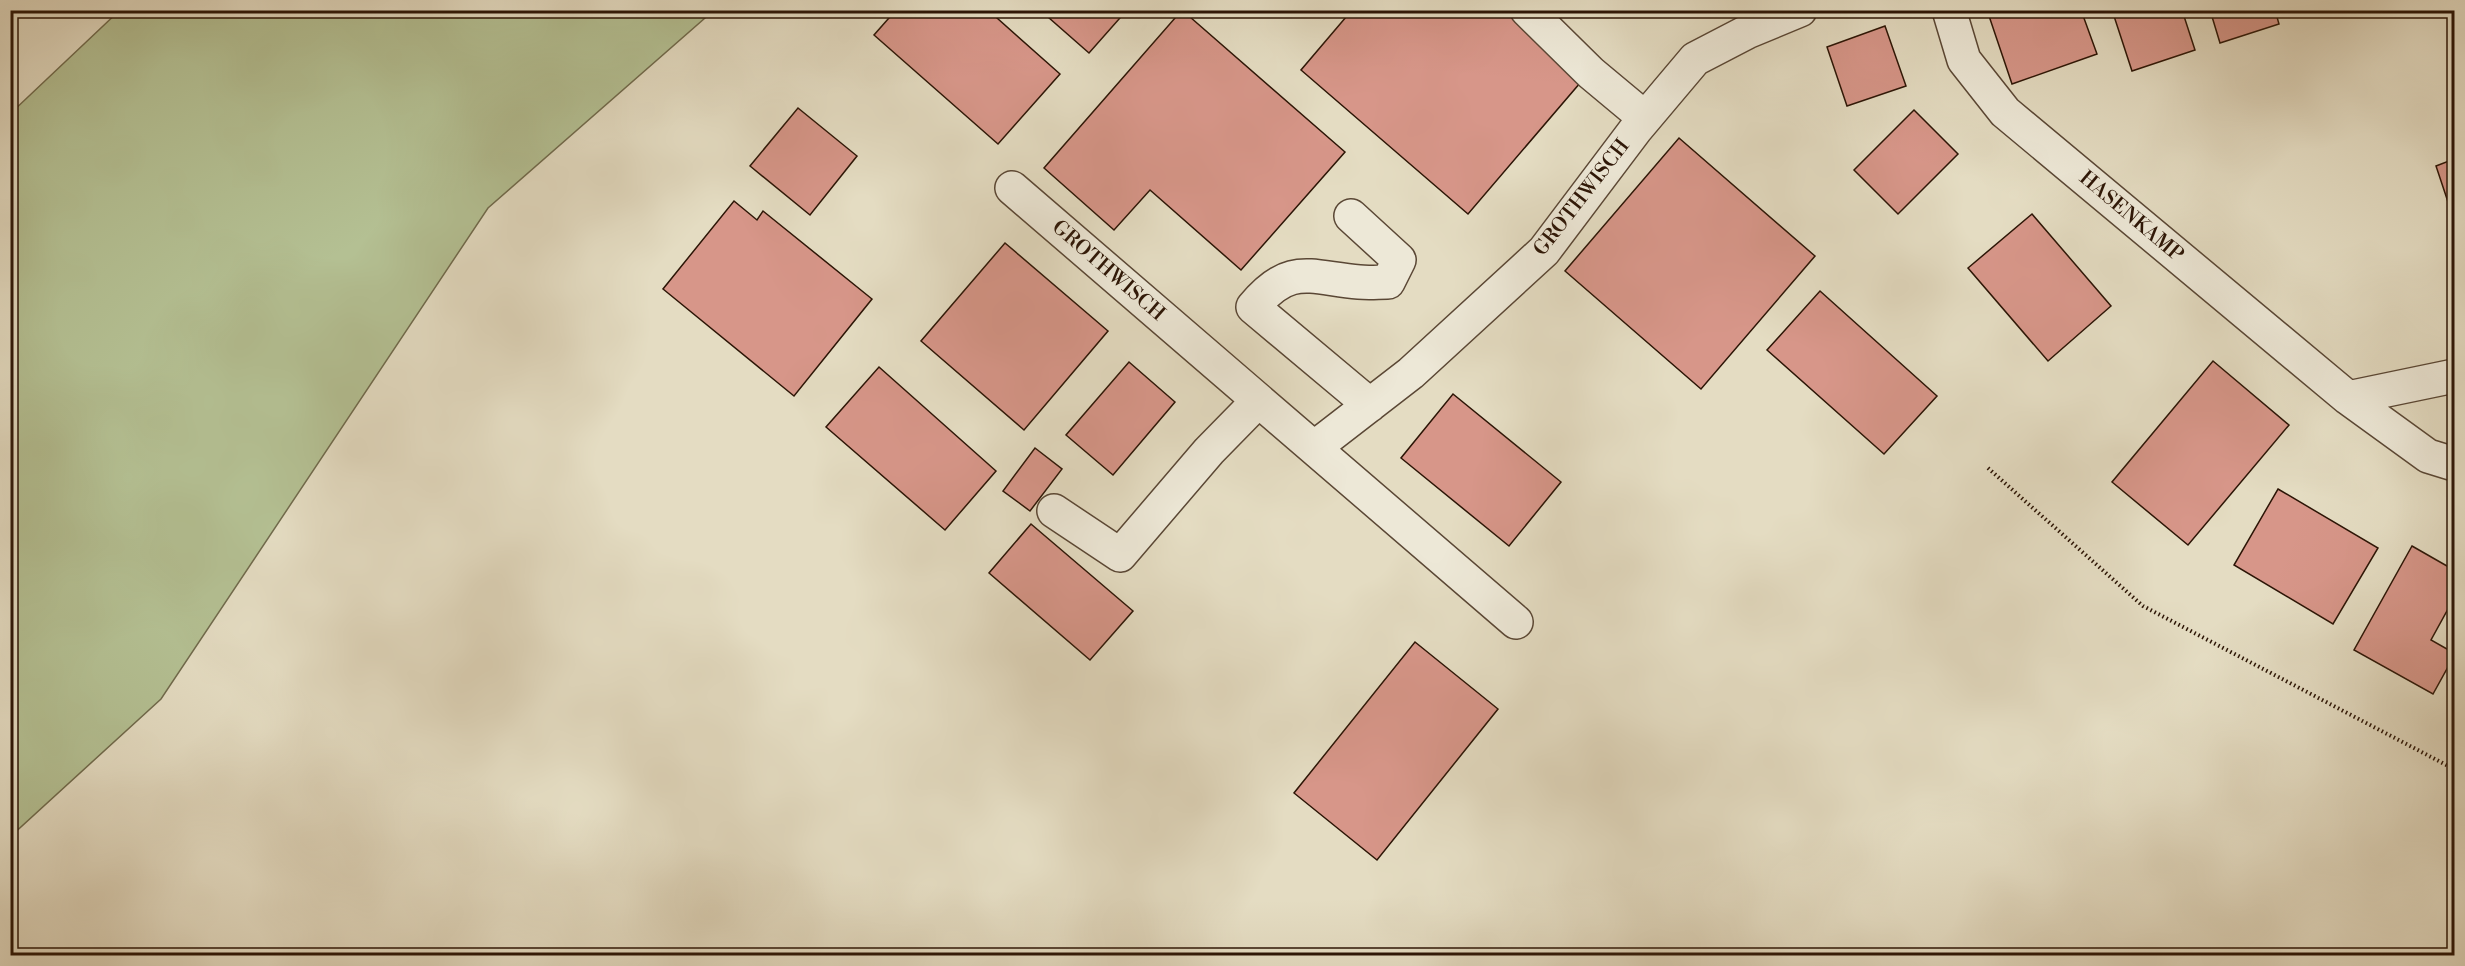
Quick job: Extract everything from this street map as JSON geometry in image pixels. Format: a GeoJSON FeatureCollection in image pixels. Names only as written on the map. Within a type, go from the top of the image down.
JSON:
{"type":"FeatureCollection","features":[{"type":"Feature","properties":{"kind":"street"},"geometry":{"type":"LineString","coordinates":[[1527,10],[1591,73],[1645,118]]}},
{"type":"Feature","properties":{"kind":"street","name":"GROTHWISCH"},"geometry":{"type":"LineString","coordinates":[[1314,448],[1411,373],[1544,251],[1645,118],[1695,59],[1747,32],[1800,10]]}},
{"type":"Feature","properties":{"kind":"street","name":"HASENKAMP"},"geometry":{"type":"LineString","coordinates":[[1949,10],[1964,60],[2005,112],[2348,398],[2428,456],[2454,464]]}},
{"type":"Feature","properties":{"kind":"street","name":"GROTHWISCH"},"geometry":{"type":"LineString","coordinates":[[1012,188],[1516,622]]}},
{"type":"Feature","properties":{"kind":"street"},"geometry":{"type":"LineString","coordinates":[[1351,216],[1399,260],[1388,282],[1359,282],[1302,275],[1282,280],[1264,293],[1253,307],[1370,405]]}},
{"type":"Feature","properties":{"kind":"street"},"geometry":{"type":"LineString","coordinates":[[2348,398],[2454,376]]}},
{"type":"Feature","properties":{"kind":"street"},"geometry":{"type":"LineString","coordinates":[[1054,511],[1120,555],[1209,451],[1258,401]]}},
{"type":"Feature","properties":{"kind":"path"},"geometry":{"type":"LineString","coordinates":[[1988,468],[2143,606],[2454,769]]}},
{"type":"Feature","properties":{"kind":"green space"},"geometry":{"type":"Polygon","coordinates":[[[120,10],[713,11],[488,208],[161,699],[11,836],[11,113],[120,10]]]}},
{"type":"Feature","properties":{"kind":"building"},"geometry":{"type":"Polygon","coordinates":[[[896,10],[988,10],[1060,74],[998,144],[874,35],[896,10]]]}},
{"type":"Feature","properties":{"kind":"building"},"geometry":{"type":"Polygon","coordinates":[[[1040,10],[1127,10],[1089,53],[1040,10]]]}},
{"type":"Feature","properties":{"kind":"building"},"geometry":{"type":"Polygon","coordinates":[[[1182,10],[1345,152],[1241,270],[1150,190],[1114,230],[1044,168],[1182,10]]]}},
{"type":"Feature","properties":{"kind":"building"},"geometry":{"type":"Polygon","coordinates":[[[1352,10],[1510,10],[1586,76],[1468,214],[1301,70],[1352,10]]]}},
{"type":"Feature","properties":{"kind":"building"},"geometry":{"type":"Polygon","coordinates":[[[1987,10],[2081,10],[2097,54],[2012,84],[1987,10]]]}},
{"type":"Feature","properties":{"kind":"building"},"geometry":{"type":"Polygon","coordinates":[[[2112,10],[2182,10],[2195,50],[2132,71],[2112,10]]]}},
{"type":"Feature","properties":{"kind":"building"},"geometry":{"type":"Polygon","coordinates":[[[2210,10],[2275,10],[2279,24],[2220,43],[2210,10]]]}},
{"type":"Feature","properties":{"kind":"building"},"geometry":{"type":"Polygon","coordinates":[[[1885,26],[1906,86],[1847,106],[1827,47],[1885,26]]]}},
{"type":"Feature","properties":{"kind":"building"},"geometry":{"type":"Polygon","coordinates":[[[798,108],[857,156],[810,215],[750,166],[798,108]]]}},
{"type":"Feature","properties":{"kind":"building"},"geometry":{"type":"Polygon","coordinates":[[[1914,110],[1958,154],[1898,214],[1854,170],[1914,110]]]}},
{"type":"Feature","properties":{"kind":"building"},"geometry":{"type":"Polygon","coordinates":[[[1679,138],[1815,256],[1701,389],[1565,271],[1679,138]]]}},
{"type":"Feature","properties":{"kind":"building"},"geometry":{"type":"Polygon","coordinates":[[[2454,159],[2454,220],[2436,166],[2454,159]]]}},
{"type":"Feature","properties":{"kind":"building"},"geometry":{"type":"Polygon","coordinates":[[[734,201],[757,220],[763,211],[872,299],[794,396],[663,289],[734,201]]]}},
{"type":"Feature","properties":{"kind":"building"},"geometry":{"type":"Polygon","coordinates":[[[2032,214],[2111,306],[2048,361],[1968,268],[2032,214]]]}},
{"type":"Feature","properties":{"kind":"building"},"geometry":{"type":"Polygon","coordinates":[[[1005,243],[1108,331],[1024,430],[921,341],[1005,243]]]}},
{"type":"Feature","properties":{"kind":"building"},"geometry":{"type":"Polygon","coordinates":[[[1820,291],[1937,396],[1884,454],[1767,350],[1820,291]]]}},
{"type":"Feature","properties":{"kind":"building"},"geometry":{"type":"Polygon","coordinates":[[[2213,361],[2289,425],[2188,545],[2112,482],[2213,361]]]}},
{"type":"Feature","properties":{"kind":"building"},"geometry":{"type":"Polygon","coordinates":[[[1129,362],[1175,402],[1113,475],[1066,435],[1129,362]]]}},
{"type":"Feature","properties":{"kind":"building"},"geometry":{"type":"Polygon","coordinates":[[[879,367],[996,471],[945,530],[826,427],[879,367]]]}},
{"type":"Feature","properties":{"kind":"building"},"geometry":{"type":"Polygon","coordinates":[[[1453,394],[1561,482],[1509,546],[1401,458],[1453,394]]]}},
{"type":"Feature","properties":{"kind":"building"},"geometry":{"type":"Polygon","coordinates":[[[1035,448],[1062,469],[1030,511],[1003,491],[1035,448]]]}},
{"type":"Feature","properties":{"kind":"building"},"geometry":{"type":"Polygon","coordinates":[[[2278,489],[2378,548],[2333,624],[2234,565],[2278,489]]]}},
{"type":"Feature","properties":{"kind":"building"},"geometry":{"type":"Polygon","coordinates":[[[1031,524],[1133,611],[1090,660],[989,573],[1031,524]]]}},
{"type":"Feature","properties":{"kind":"building"},"geometry":{"type":"Polygon","coordinates":[[[2412,546],[2454,570],[2454,598],[2431,640],[2454,653],[2454,656],[2433,694],[2354,650],[2412,546]]]}},
{"type":"Feature","properties":{"kind":"building"},"geometry":{"type":"Polygon","coordinates":[[[1415,642],[1498,709],[1377,860],[1294,793],[1415,642]]]}}]}
